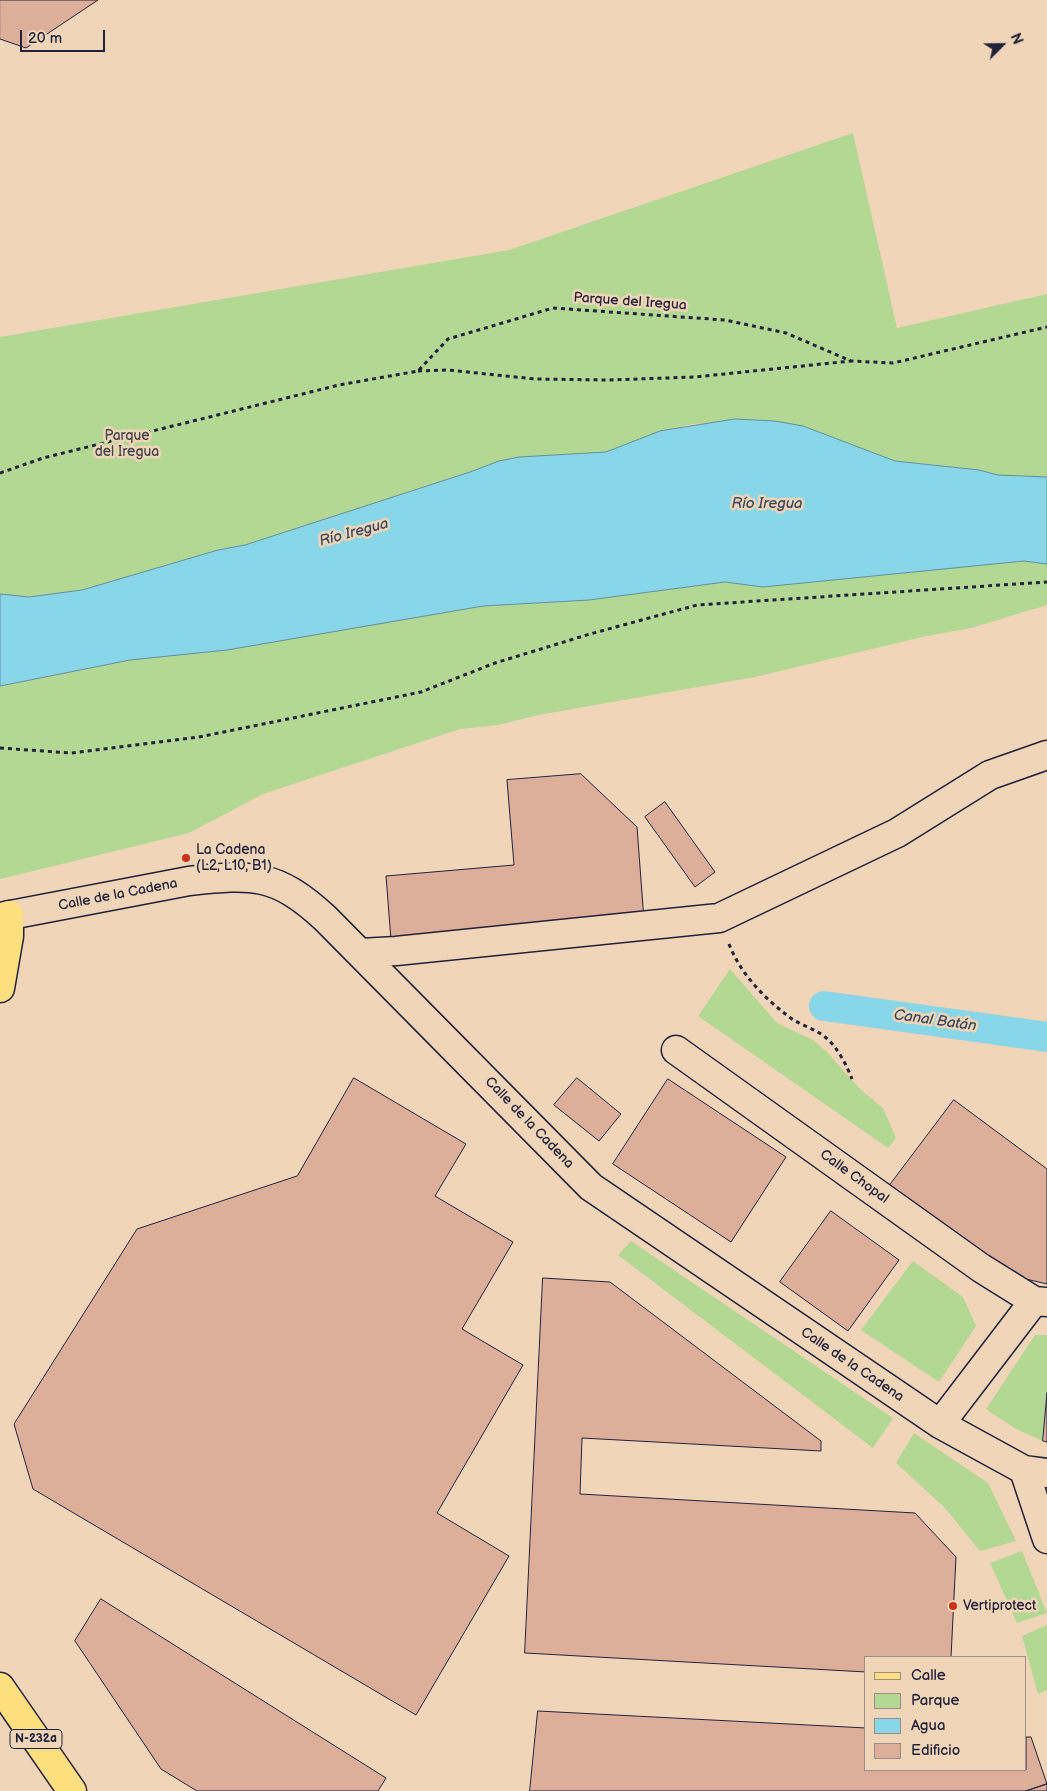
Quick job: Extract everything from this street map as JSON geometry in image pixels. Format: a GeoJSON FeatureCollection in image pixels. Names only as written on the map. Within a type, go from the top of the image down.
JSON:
{"type":"FeatureCollection","features":[{"type":"Feature","properties":{"kind":"main road"},"geometry":{"type":"LineString","coordinates":[[0,988],[10,936],[5,916]]}},
{"type":"Feature","properties":{"kind":"main road","name":"N-232a"},"geometry":{"type":"LineString","coordinates":[[0,1687],[72,1791]]}},
{"type":"Feature","properties":{"kind":"street"},"geometry":{"type":"LineString","coordinates":[[360,953],[396,951],[719,918],[897,833],[990,775],[1047,755]]}},
{"type":"Feature","properties":{"kind":"street","name":"Calle de la Cadena"},"geometry":{"type":"LineString","coordinates":[[5,916],[189,881],[243,877],[286,887],[314,907],[592,1187],[940,1424],[1035,1472]]}},
{"type":"Feature","properties":{"kind":"street","name":"Calle Chopal"},"geometry":{"type":"LineString","coordinates":[[676,1050],[981,1268],[1040,1301],[940,1424]]}},
{"type":"Feature","properties":{"kind":"street"},"geometry":{"type":"LineString","coordinates":[[1035,1472],[1047,1539]]}},
{"type":"Feature","properties":{"kind":"path","name":"Parque del Iregua"},"geometry":{"type":"LineString","coordinates":[[418,371],[448,339],[553,308],[725,320],[786,333],[851,361]]}},
{"type":"Feature","properties":{"kind":"path","name":"Parque del Iregua"},"geometry":{"type":"LineString","coordinates":[[0,473],[52,455],[339,385],[418,371],[448,370],[534,379],[610,380],[695,377],[851,361],[894,363],[1047,327]]}},
{"type":"Feature","properties":{"kind":"path"},"geometry":{"type":"LineString","coordinates":[[0,748],[71,753],[199,737],[421,692],[495,663],[590,634],[697,605],[1047,582]]}},
{"type":"Feature","properties":{"kind":"path"},"geometry":{"type":"LineString","coordinates":[[719,918],[734,959],[762,994],[789,1017],[826,1038],[848,1068],[852,1080]]}},
{"type":"Feature","properties":{"kind":"green space","name":"Parque del Iregua"},"geometry":{"type":"Polygon","coordinates":[[[853,133],[897,328],[1047,294],[1047,477],[998,475],[979,470],[895,461],[803,426],[744,419],[687,425],[606,452],[519,457],[499,461],[245,545],[218,550],[82,590],[29,597],[0,594],[0,337],[509,250],[853,133]]]}},
{"type":"Feature","properties":{"kind":"green space"},"geometry":{"type":"Polygon","coordinates":[[[1024,561],[1047,564],[1047,605],[971,628],[922,637],[755,677],[538,715],[499,725],[460,729],[263,794],[189,833],[0,879],[0,686],[130,660],[483,606],[589,600],[725,582],[763,587],[1024,561]]]}},
{"type":"Feature","properties":{"kind":"green space"},"geometry":{"type":"Polygon","coordinates":[[[730,969],[777,1023],[813,1040],[827,1052],[861,1090],[883,1108],[896,1138],[888,1148],[698,1016],[730,969]]]}},
{"type":"Feature","properties":{"kind":"green space"},"geometry":{"type":"Polygon","coordinates":[[[631,1241],[893,1418],[873,1448],[618,1255],[631,1241]]]}},
{"type":"Feature","properties":{"kind":"green space"},"geometry":{"type":"Polygon","coordinates":[[[913,1261],[963,1297],[976,1326],[939,1382],[861,1330],[913,1261]]]}},
{"type":"Feature","properties":{"kind":"green space"},"geometry":{"type":"Polygon","coordinates":[[[1035,1335],[1047,1335],[1047,1393],[1043,1441],[1016,1429],[986,1409],[1035,1335]]]}},
{"type":"Feature","properties":{"kind":"green space"},"geometry":{"type":"Polygon","coordinates":[[[914,1433],[988,1483],[1016,1541],[980,1551],[945,1508],[896,1463],[914,1433]]]}},
{"type":"Feature","properties":{"kind":"green space"},"geometry":{"type":"Polygon","coordinates":[[[1022,1551],[1047,1613],[1017,1623],[990,1563],[1022,1551]]]}},
{"type":"Feature","properties":{"kind":"green space"},"geometry":{"type":"Polygon","coordinates":[[[1047,1625],[1047,1690],[1038,1694],[1022,1636],[1047,1625]]]}},
{"type":"Feature","properties":{"kind":"water","name":"Río Iregua"},"geometry":{"type":"Polygon","coordinates":[[[735,419],[775,421],[803,426],[895,461],[979,470],[998,475],[1047,477],[1047,564],[1024,561],[763,587],[725,582],[589,600],[483,606],[227,650],[130,660],[0,686],[0,594],[29,597],[82,590],[218,550],[245,545],[499,461],[519,457],[606,452],[660,431],[735,419]]]}},
{"type":"Feature","properties":{"kind":"building"},"geometry":{"type":"Polygon","coordinates":[[[0,0],[98,0],[26,48],[0,39],[0,0]]]}},
{"type":"Feature","properties":{"kind":"building"},"geometry":{"type":"Polygon","coordinates":[[[581,774],[637,827],[644,920],[391,940],[386,876],[514,865],[507,780],[581,774]]]}},
{"type":"Feature","properties":{"kind":"building"},"geometry":{"type":"Polygon","coordinates":[[[665,802],[715,872],[695,887],[645,817],[665,802]]]}},
{"type":"Feature","properties":{"kind":"building"},"geometry":{"type":"Polygon","coordinates":[[[354,1078],[466,1144],[435,1196],[513,1242],[462,1329],[523,1365],[437,1513],[509,1556],[416,1715],[33,1489],[14,1424],[137,1229],[297,1176],[354,1078]]]}},
{"type":"Feature","properties":{"kind":"building"},"geometry":{"type":"Polygon","coordinates":[[[577,1078],[621,1114],[599,1141],[554,1105],[577,1078]]]}},
{"type":"Feature","properties":{"kind":"building"},"geometry":{"type":"Polygon","coordinates":[[[668,1079],[786,1157],[731,1242],[613,1164],[668,1079]]]}},
{"type":"Feature","properties":{"kind":"building"},"geometry":{"type":"Polygon","coordinates":[[[954,1100],[1047,1169],[1047,1284],[1026,1279],[997,1264],[890,1185],[954,1100]]]}},
{"type":"Feature","properties":{"kind":"building"},"geometry":{"type":"Polygon","coordinates":[[[831,1211],[899,1260],[848,1331],[780,1282],[831,1211]]]}},
{"type":"Feature","properties":{"kind":"building"},"geometry":{"type":"Polygon","coordinates":[[[543,1278],[610,1282],[821,1441],[821,1451],[582,1438],[580,1494],[915,1513],[956,1557],[951,1656],[864,1656],[864,1672],[525,1653],[543,1278]]]}},
{"type":"Feature","properties":{"kind":"building"},"geometry":{"type":"Polygon","coordinates":[[[1047,1393],[1047,1442],[1043,1441],[1047,1393]]]}},
{"type":"Feature","properties":{"kind":"building"},"geometry":{"type":"Polygon","coordinates":[[[101,1599],[386,1778],[378,1791],[197,1791],[161,1769],[75,1641],[101,1599]]]}},
{"type":"Feature","properties":{"kind":"building"},"geometry":{"type":"Polygon","coordinates":[[[538,1711],[864,1728],[864,1771],[1027,1771],[1027,1737],[1031,1737],[1047,1784],[1026,1791],[530,1791],[538,1711]]]}},
{"type":"Feature","properties":{"kind":"building"},"geometry":{"type":"Polygon","coordinates":[[[1047,1784],[1047,1791],[1026,1791],[1047,1784]]]}},
{"type":"Feature","properties":{"kind":"waterway","name":"Canal Batán"},"geometry":{"type":"LineString","coordinates":[[824,1006],[1047,1037]]}},
{"type":"Feature","properties":{"kind":"place","name":"La Cadena (L2, L10, B1)"},"geometry":{"type":"Point","coordinates":[186,858]}},
{"type":"Feature","properties":{"kind":"place","name":"Vertiprotect"},"geometry":{"type":"Point","coordinates":[953,1606]}}]}
